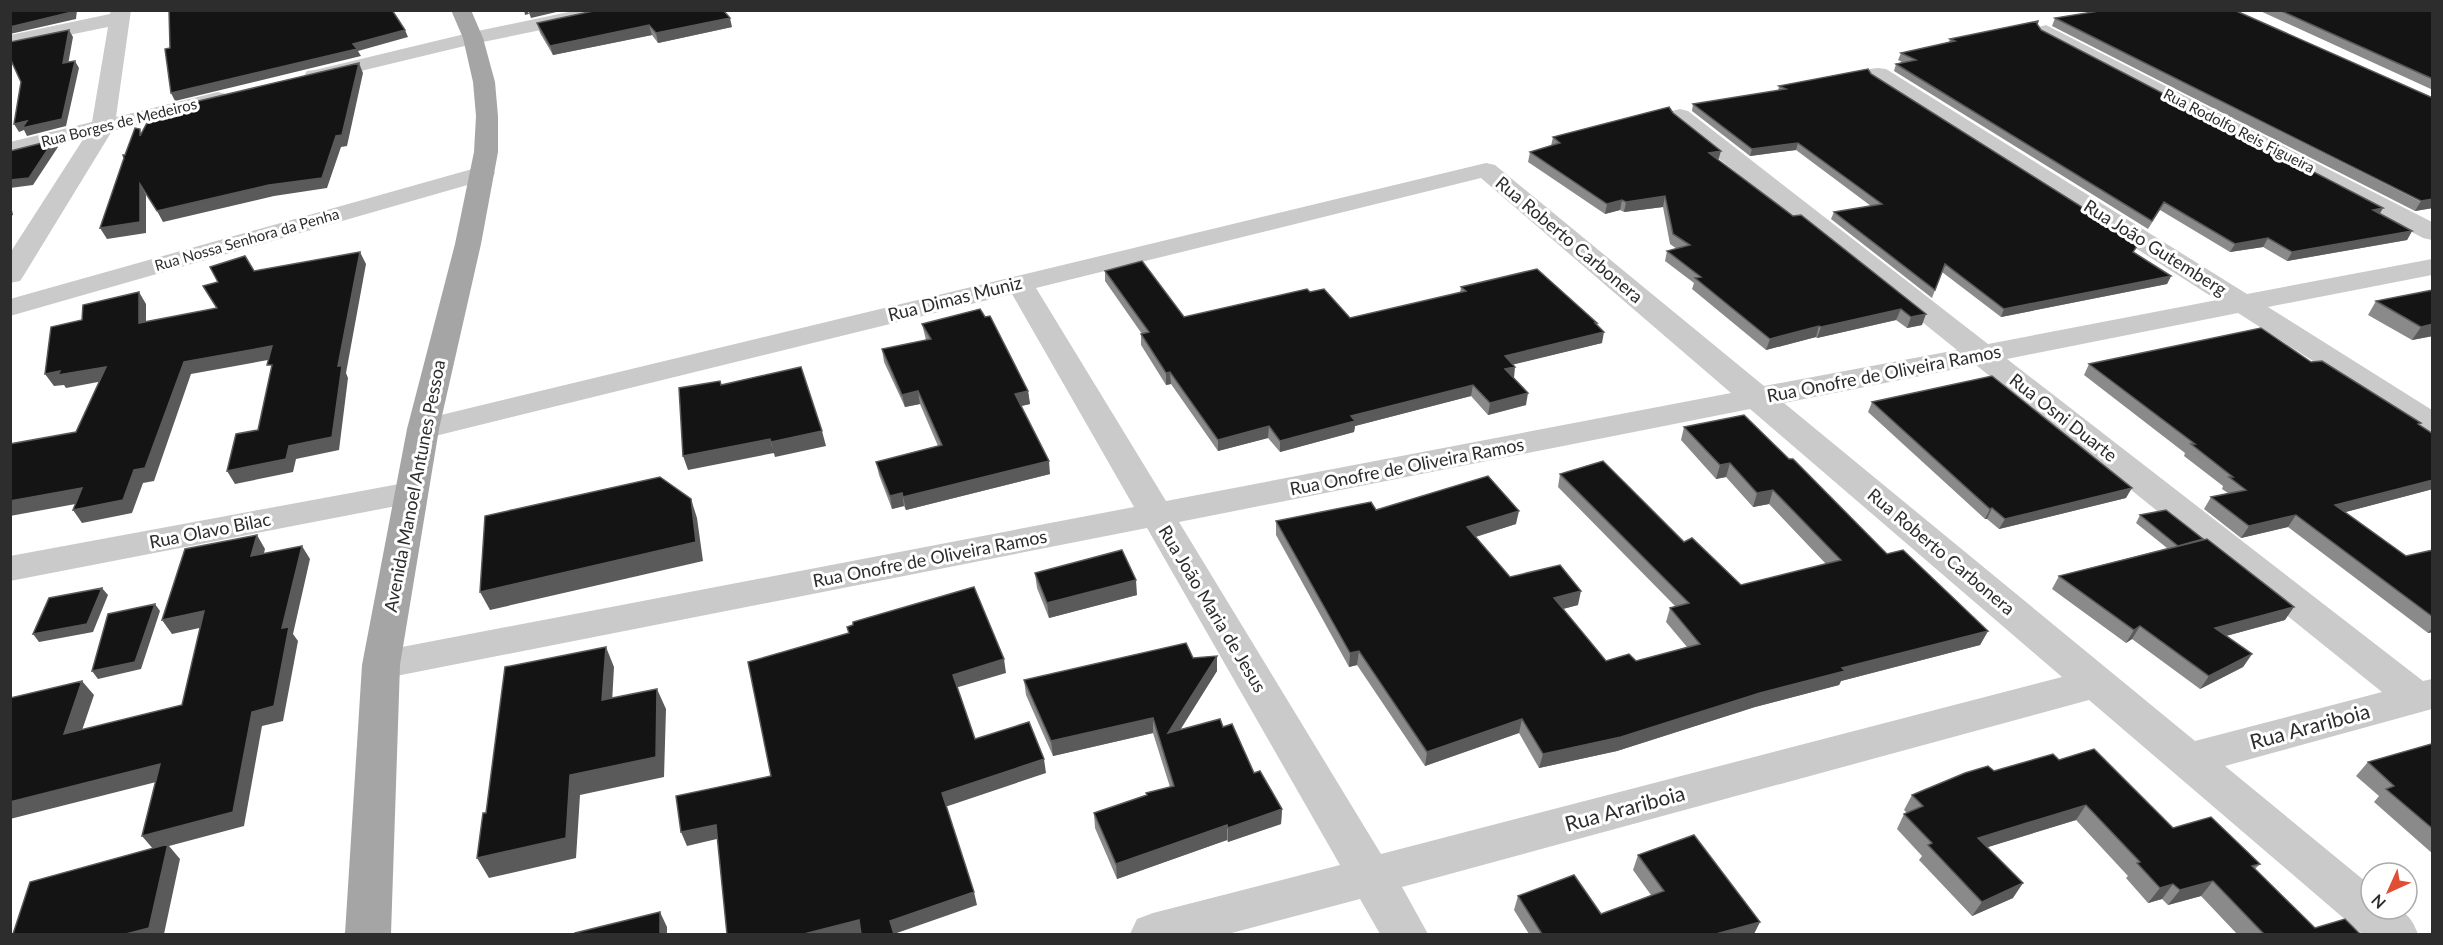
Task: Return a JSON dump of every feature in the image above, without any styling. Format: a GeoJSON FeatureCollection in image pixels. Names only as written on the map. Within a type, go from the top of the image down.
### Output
{"type":"FeatureCollection","features":[{"type":"Feature","properties":{"kind":"main road","name":"Avenida Manoel Antunes Pessoa"},"geometry":{"type":"LineString","coordinates":[[368,934],[381,665],[423,429],[483,173],[487,116],[484,82],[467,24]]}},
{"type":"Feature","properties":{"kind":"street"},"geometry":{"type":"LineString","coordinates":[[300,79],[467,24],[609,10]]}},
{"type":"Feature","properties":{"kind":"street"},"geometry":{"type":"LineString","coordinates":[[10,41],[121,14],[103,127],[10,275]]}},
{"type":"Feature","properties":{"kind":"street","name":"Rua Rodolfo Reis Figueira"},"geometry":{"type":"LineString","coordinates":[[2046,31],[2433,232]]}},
{"type":"Feature","properties":{"kind":"street","name":"Rua João Gutemberg"},"geometry":{"type":"LineString","coordinates":[[1878,74],[2433,423]]}},
{"type":"Feature","properties":{"kind":"street","name":"Rua Borges de Medeiros"},"geometry":{"type":"LineString","coordinates":[[10,149],[242,93]]}},
{"type":"Feature","properties":{"kind":"street","name":"Rua Osni Duarte"},"geometry":{"type":"LineString","coordinates":[[1680,116],[1983,355],[2425,696]]}},
{"type":"Feature","properties":{"kind":"street","name":"Rua Dimas Muniz"},"geometry":{"type":"LineString","coordinates":[[423,429],[1486,170]]}},
{"type":"Feature","properties":{"kind":"street","name":"Rua Roberto Carbonera"},"geometry":{"type":"LineString","coordinates":[[1486,170],[2395,934]]}},
{"type":"Feature","properties":{"kind":"street","name":"Rua Nossa Senhora da Penha"},"geometry":{"type":"LineString","coordinates":[[10,308],[483,173]]}},
{"type":"Feature","properties":{"kind":"street","name":"Rua Onofre de Oliveira Ramos"},"geometry":{"type":"LineString","coordinates":[[381,665],[2433,267]]}},
{"type":"Feature","properties":{"kind":"street","name":"Rua João Maria de Jesus"},"geometry":{"type":"LineString","coordinates":[[1020,284],[1405,934]]}},
{"type":"Feature","properties":{"kind":"street","name":"Rua Olavo Bilac"},"geometry":{"type":"LineString","coordinates":[[10,569],[410,493]]}},
{"type":"Feature","properties":{"kind":"street","name":"Rua Arariboia"},"geometry":{"type":"LineString","coordinates":[[1153,934],[2097,683]]}},
{"type":"Feature","properties":{"kind":"street","name":"Rua Arariboia"},"geometry":{"type":"LineString","coordinates":[[2188,760],[2425,696]]}},
{"type":"Feature","properties":{"kind":"building"},"geometry":{"type":"Polygon","coordinates":[[[10,10],[72,10],[72,12],[10,27],[10,10]]]}},
{"type":"Feature","properties":{"kind":"building"},"geometry":{"type":"Polygon","coordinates":[[[169,10],[392,10],[405,30],[353,44],[357,49],[171,93],[165,49],[170,48],[169,10]]]}},
{"type":"Feature","properties":{"kind":"building"},"geometry":{"type":"Polygon","coordinates":[[[598,10],[723,10],[730,18],[656,33],[649,25],[550,46],[537,23],[598,10]]]}},
{"type":"Feature","properties":{"kind":"building"},"geometry":{"type":"Polygon","coordinates":[[[2105,10],[2234,10],[2433,98],[2433,199],[2421,201],[2055,18],[2105,10]]]}},
{"type":"Feature","properties":{"kind":"building"},"geometry":{"type":"Polygon","coordinates":[[[2279,10],[2433,10],[2433,79],[2279,10]]]}},
{"type":"Feature","properties":{"kind":"building"},"geometry":{"type":"Polygon","coordinates":[[[2038,21],[2037,24],[2041,30],[2383,208],[2373,210],[2412,231],[2292,252],[2268,238],[2235,244],[2164,202],[2152,221],[1896,64],[1916,60],[1901,53],[1955,41],[1950,39],[2038,21]]]}},
{"type":"Feature","properties":{"kind":"building"},"geometry":{"type":"Polygon","coordinates":[[[69,30],[63,63],[75,61],[62,119],[22,128],[27,121],[14,124],[21,82],[10,58],[10,42],[69,30]]]}},
{"type":"Feature","properties":{"kind":"building"},"geometry":{"type":"Polygon","coordinates":[[[359,63],[342,135],[336,136],[322,178],[269,185],[157,211],[140,184],[140,222],[100,228],[124,158],[123,155],[125,155],[135,128],[140,129],[140,136],[148,121],[175,117],[173,107],[359,63]]]}},
{"type":"Feature","properties":{"kind":"building"},"geometry":{"type":"Polygon","coordinates":[[[1868,69],[1871,74],[2139,243],[2133,252],[2171,276],[2004,309],[1945,264],[1935,290],[1834,212],[1882,204],[1798,143],[1752,149],[1693,104],[1786,89],[1779,86],[1868,69]]]}},
{"type":"Feature","properties":{"kind":"building"},"geometry":{"type":"Polygon","coordinates":[[[1669,107],[1673,113],[1721,151],[1709,153],[1793,216],[1801,215],[1926,314],[1911,317],[1901,309],[1770,339],[1695,278],[1701,277],[1667,251],[1690,245],[1673,234],[1665,196],[1626,202],[1622,200],[1607,204],[1530,152],[1560,143],[1553,137],[1669,107]]]}},
{"type":"Feature","properties":{"kind":"building"},"geometry":{"type":"Polygon","coordinates":[[[54,140],[29,178],[10,180],[10,151],[54,140]]]}},
{"type":"Feature","properties":{"kind":"building"},"geometry":{"type":"Polygon","coordinates":[[[360,252],[338,366],[342,366],[332,437],[289,446],[286,459],[227,471],[236,434],[258,430],[272,365],[267,365],[272,346],[184,362],[145,468],[134,470],[123,500],[73,510],[82,488],[10,501],[10,444],[76,432],[106,367],[58,375],[60,371],[45,374],[51,327],[82,320],[83,305],[139,292],[139,323],[217,308],[203,286],[218,282],[210,267],[245,256],[254,271],[360,252]]]}},
{"type":"Feature","properties":{"kind":"building"},"geometry":{"type":"Polygon","coordinates":[[[1142,261],[1184,317],[1307,289],[1310,292],[1324,289],[1350,318],[1466,291],[1461,287],[1537,269],[1604,332],[1505,356],[1515,367],[1505,369],[1528,393],[1490,403],[1473,385],[1351,416],[1355,421],[1280,441],[1269,426],[1218,440],[1170,372],[1166,373],[1141,334],[1149,332],[1105,271],[1142,261]]]}},
{"type":"Feature","properties":{"kind":"building"},"geometry":{"type":"Polygon","coordinates":[[[2433,290],[2433,324],[2421,327],[2376,301],[2433,290]]]}},
{"type":"Feature","properties":{"kind":"building"},"geometry":{"type":"Polygon","coordinates":[[[980,309],[985,317],[990,316],[1028,391],[1015,394],[1049,461],[903,497],[902,493],[890,496],[876,462],[942,445],[918,391],[902,395],[882,349],[931,339],[922,324],[980,309]]]}},
{"type":"Feature","properties":{"kind":"building"},"geometry":{"type":"Polygon","coordinates":[[[2261,328],[2311,362],[2322,361],[2421,423],[2418,424],[2433,434],[2433,480],[2335,505],[2406,556],[2433,550],[2433,617],[2296,515],[2249,526],[2211,497],[2246,490],[2191,444],[2195,444],[2089,364],[2261,328]]]}},
{"type":"Feature","properties":{"kind":"building"},"geometry":{"type":"Polygon","coordinates":[[[801,367],[822,431],[683,456],[679,388],[720,381],[721,385],[801,367]]]}},
{"type":"Feature","properties":{"kind":"building"},"geometry":{"type":"Polygon","coordinates":[[[1992,376],[2132,488],[2005,519],[1992,508],[1990,509],[1872,402],[1992,376]]]}},
{"type":"Feature","properties":{"kind":"building"},"geometry":{"type":"Polygon","coordinates":[[[1744,415],[1789,459],[1793,459],[1887,554],[1903,550],[1988,631],[1842,668],[1845,671],[1760,693],[1621,737],[1543,754],[1522,719],[1427,752],[1359,651],[1350,653],[1276,521],[1371,502],[1376,510],[1488,476],[1519,511],[1467,527],[1510,577],[1560,565],[1581,591],[1554,598],[1606,661],[1629,654],[1636,661],[1700,644],[1670,608],[1689,603],[1560,474],[1603,461],[1684,542],[1692,538],[1741,585],[1841,560],[1773,490],[1757,493],[1730,463],[1720,465],[1684,427],[1744,415]]]}},
{"type":"Feature","properties":{"kind":"building"},"geometry":{"type":"Polygon","coordinates":[[[660,477],[691,499],[696,542],[480,592],[485,516],[660,477]]]}},
{"type":"Feature","properties":{"kind":"building"},"geometry":{"type":"Polygon","coordinates":[[[2166,510],[2203,539],[2178,546],[2140,515],[2166,510]]]}},
{"type":"Feature","properties":{"kind":"building"},"geometry":{"type":"Polygon","coordinates":[[[257,535],[251,556],[302,546],[282,628],[289,627],[274,706],[252,712],[233,812],[142,836],[160,764],[10,802],[10,698],[82,681],[64,734],[182,705],[204,611],[162,620],[185,549],[257,535]]]}},
{"type":"Feature","properties":{"kind":"building"},"geometry":{"type":"Polygon","coordinates":[[[2207,539],[2294,607],[2215,628],[2252,654],[2209,676],[2140,626],[2134,630],[2059,576],[2207,539]]]}},
{"type":"Feature","properties":{"kind":"building"},"geometry":{"type":"Polygon","coordinates":[[[1122,550],[1136,580],[1047,603],[1035,573],[1122,550]]]}},
{"type":"Feature","properties":{"kind":"building"},"geometry":{"type":"Polygon","coordinates":[[[974,587],[1004,659],[953,675],[975,739],[1029,722],[1044,759],[942,793],[974,892],[890,921],[894,934],[861,934],[859,920],[804,934],[727,934],[716,825],[681,832],[676,796],[771,776],[748,662],[849,633],[847,627],[853,625],[853,622],[974,587]]]}},
{"type":"Feature","properties":{"kind":"building"},"geometry":{"type":"Polygon","coordinates":[[[102,588],[87,624],[33,634],[49,598],[102,588]]]}},
{"type":"Feature","properties":{"kind":"building"},"geometry":{"type":"Polygon","coordinates":[[[155,604],[135,662],[92,671],[108,614],[155,604]]]}},
{"type":"Feature","properties":{"kind":"building"},"geometry":{"type":"Polygon","coordinates":[[[1186,643],[1193,658],[1217,656],[1168,733],[1220,719],[1223,727],[1232,724],[1254,773],[1260,771],[1282,809],[1228,828],[1227,825],[1116,864],[1094,813],[1147,795],[1146,793],[1174,786],[1153,718],[1051,741],[1024,680],[1186,643]]]}},
{"type":"Feature","properties":{"kind":"building"},"geometry":{"type":"Polygon","coordinates":[[[606,647],[602,700],[657,689],[656,757],[570,775],[566,838],[477,858],[483,813],[486,813],[505,667],[606,647]]]}},
{"type":"Feature","properties":{"kind":"building"},"geometry":{"type":"Polygon","coordinates":[[[2431,744],[2433,746],[2433,829],[2386,789],[2394,786],[2368,762],[2431,744]]]}},
{"type":"Feature","properties":{"kind":"building"},"geometry":{"type":"Polygon","coordinates":[[[2094,749],[2173,828],[2211,817],[2260,864],[2252,866],[2315,928],[2345,919],[2360,934],[2264,934],[2213,881],[2180,890],[2173,884],[2160,888],[2137,863],[2140,862],[2086,805],[1978,838],[2023,883],[1982,902],[1928,845],[1932,843],[1904,814],[1923,806],[1912,795],[1965,773],[1988,766],[1994,771],[2053,754],[2059,760],[2094,749]]]}},
{"type":"Feature","properties":{"kind":"building"},"geometry":{"type":"Polygon","coordinates":[[[1694,835],[1760,922],[1716,934],[1542,934],[1518,896],[1574,875],[1601,914],[1664,891],[1638,855],[1694,835]]]}},
{"type":"Feature","properties":{"kind":"building"},"geometry":{"type":"Polygon","coordinates":[[[168,844],[149,928],[126,934],[13,934],[30,882],[168,844]]]}},
{"type":"Feature","properties":{"kind":"building"},"geometry":{"type":"Polygon","coordinates":[[[660,912],[660,934],[574,934],[575,933],[660,912]]]}}]}
